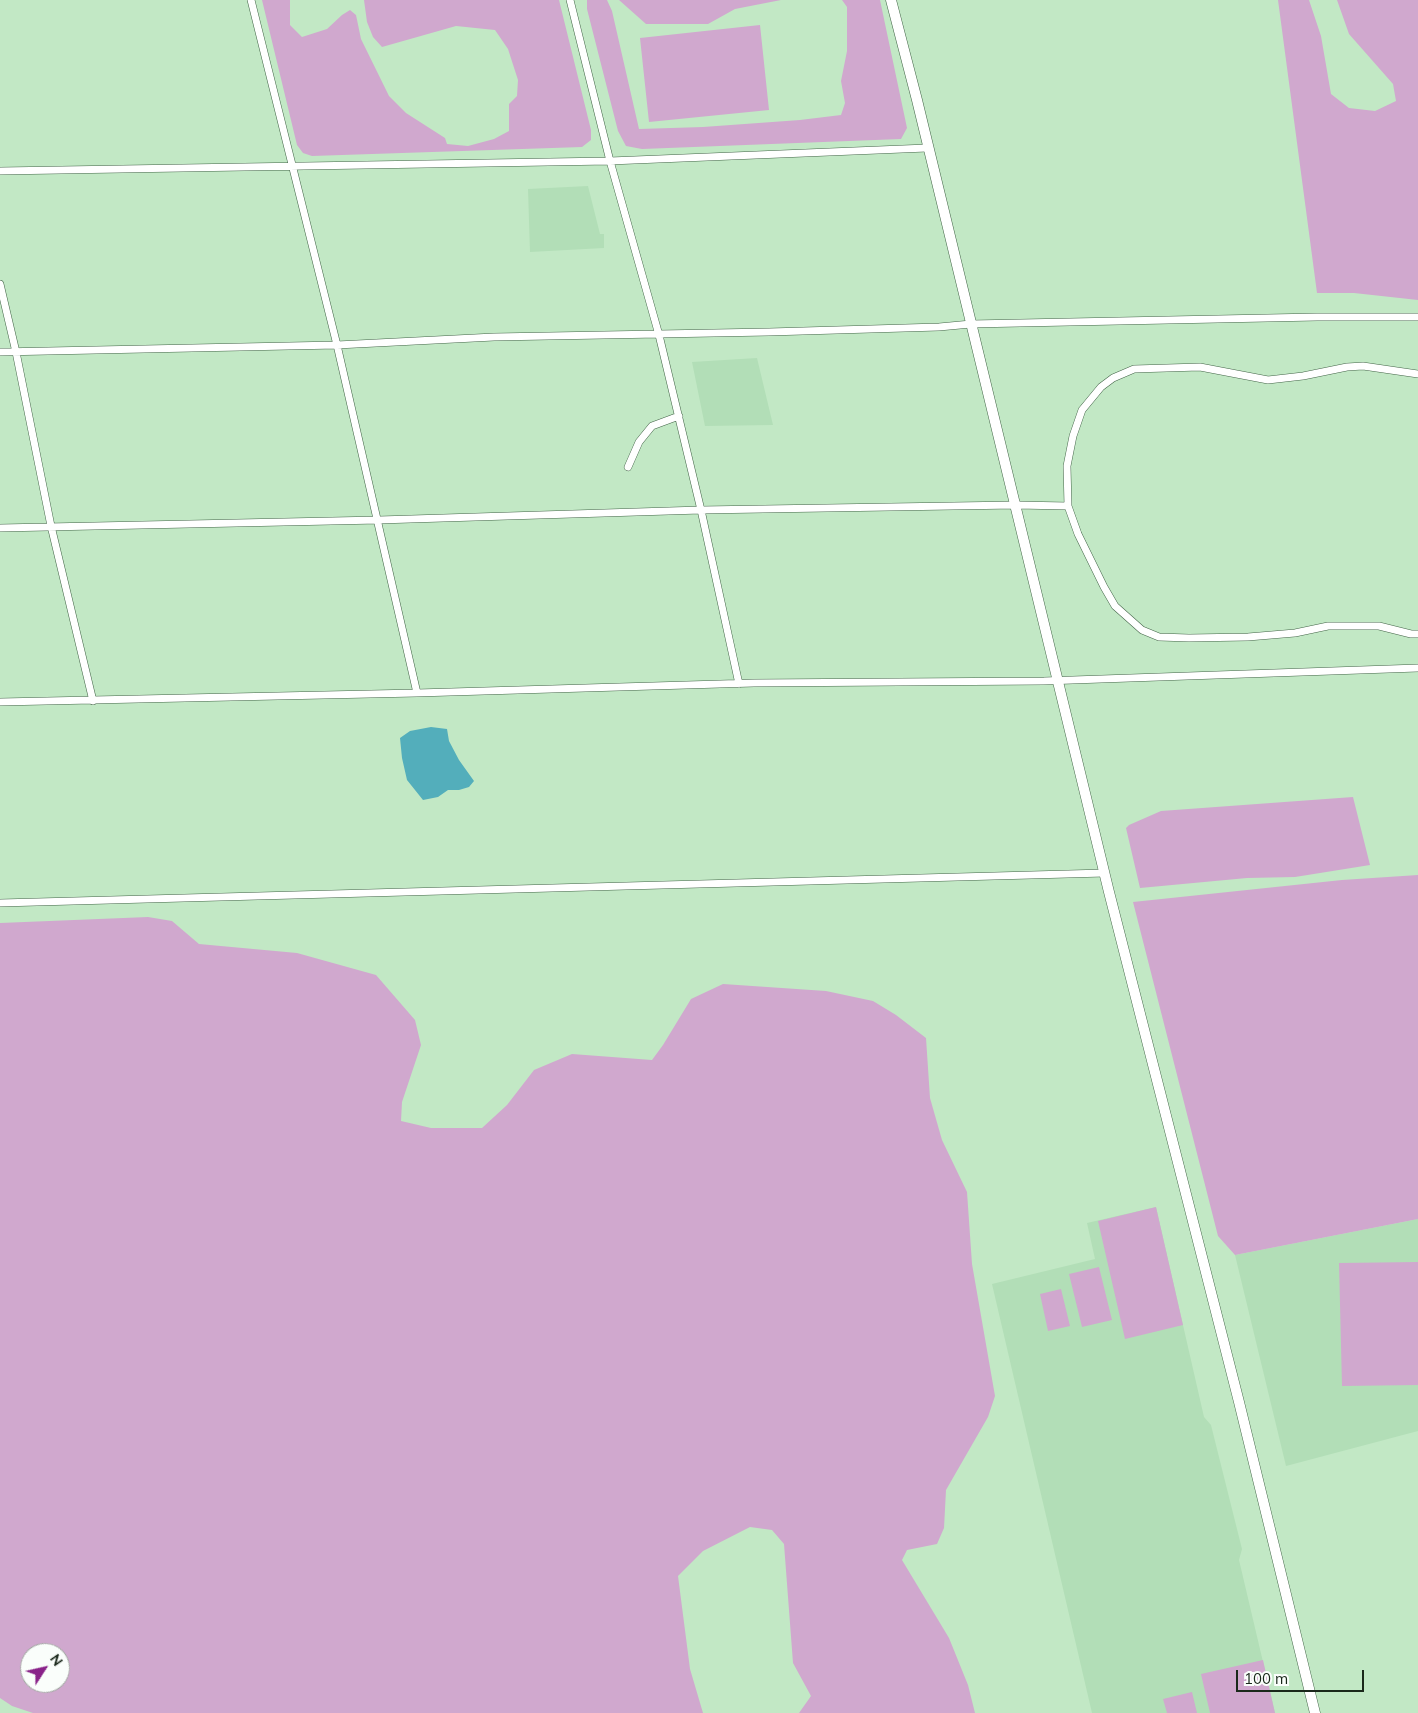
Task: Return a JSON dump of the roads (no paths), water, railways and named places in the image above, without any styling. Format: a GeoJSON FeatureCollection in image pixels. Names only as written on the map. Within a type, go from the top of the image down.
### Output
{"type":"FeatureCollection","features":[{"type":"Feature","properties":{"kind":"street"},"geometry":{"type":"LineString","coordinates":[[251,0],[337,345],[417,693]]}},
{"type":"Feature","properties":{"kind":"street"},"geometry":{"type":"LineString","coordinates":[[570,0],[610,161],[659,335],[702,510],[739,684]]}},
{"type":"Feature","properties":{"kind":"street"},"geometry":{"type":"LineString","coordinates":[[891,0],[1016,505],[1057,680],[1315,1713]]}},
{"type":"Feature","properties":{"kind":"street"},"geometry":{"type":"LineString","coordinates":[[0,171],[610,161],[928,148]]}},
{"type":"Feature","properties":{"kind":"street"},"geometry":{"type":"LineString","coordinates":[[0,284],[52,526],[93,701]]}},
{"type":"Feature","properties":{"kind":"street"},"geometry":{"type":"LineString","coordinates":[[0,352],[337,345],[494,337],[659,335],[939,327],[971,324],[1317,317],[1418,317]]}},
{"type":"Feature","properties":{"kind":"street"},"geometry":{"type":"LineString","coordinates":[[1418,374],[1355,367],[1268,380],[1200,366],[1134,370],[1114,378],[1101,387],[1082,410],[1073,436],[1067,466],[1068,506],[1090,560],[1115,606],[1142,630],[1159,637],[1189,638],[1248,637],[1328,626],[1379,626],[1418,634]]}},
{"type":"Feature","properties":{"kind":"street"},"geometry":{"type":"LineString","coordinates":[[628,467],[639,442],[652,426],[679,416]]}},
{"type":"Feature","properties":{"kind":"street"},"geometry":{"type":"LineString","coordinates":[[0,528],[378,520],[702,510],[1016,505],[1068,506]]}},
{"type":"Feature","properties":{"kind":"street"},"geometry":{"type":"LineString","coordinates":[[0,702],[739,684],[1057,680],[1418,668]]}},
{"type":"Feature","properties":{"kind":"street"},"geometry":{"type":"LineString","coordinates":[[0,903],[1105,873]]}},
{"type":"Feature","properties":{"kind":"water"},"geometry":{"type":"Polygon","coordinates":[[[431,727],[447,729],[449,741],[459,760],[474,781],[469,787],[459,790],[448,790],[438,797],[423,800],[407,780],[400,738],[410,731],[431,727]]]}}]}
